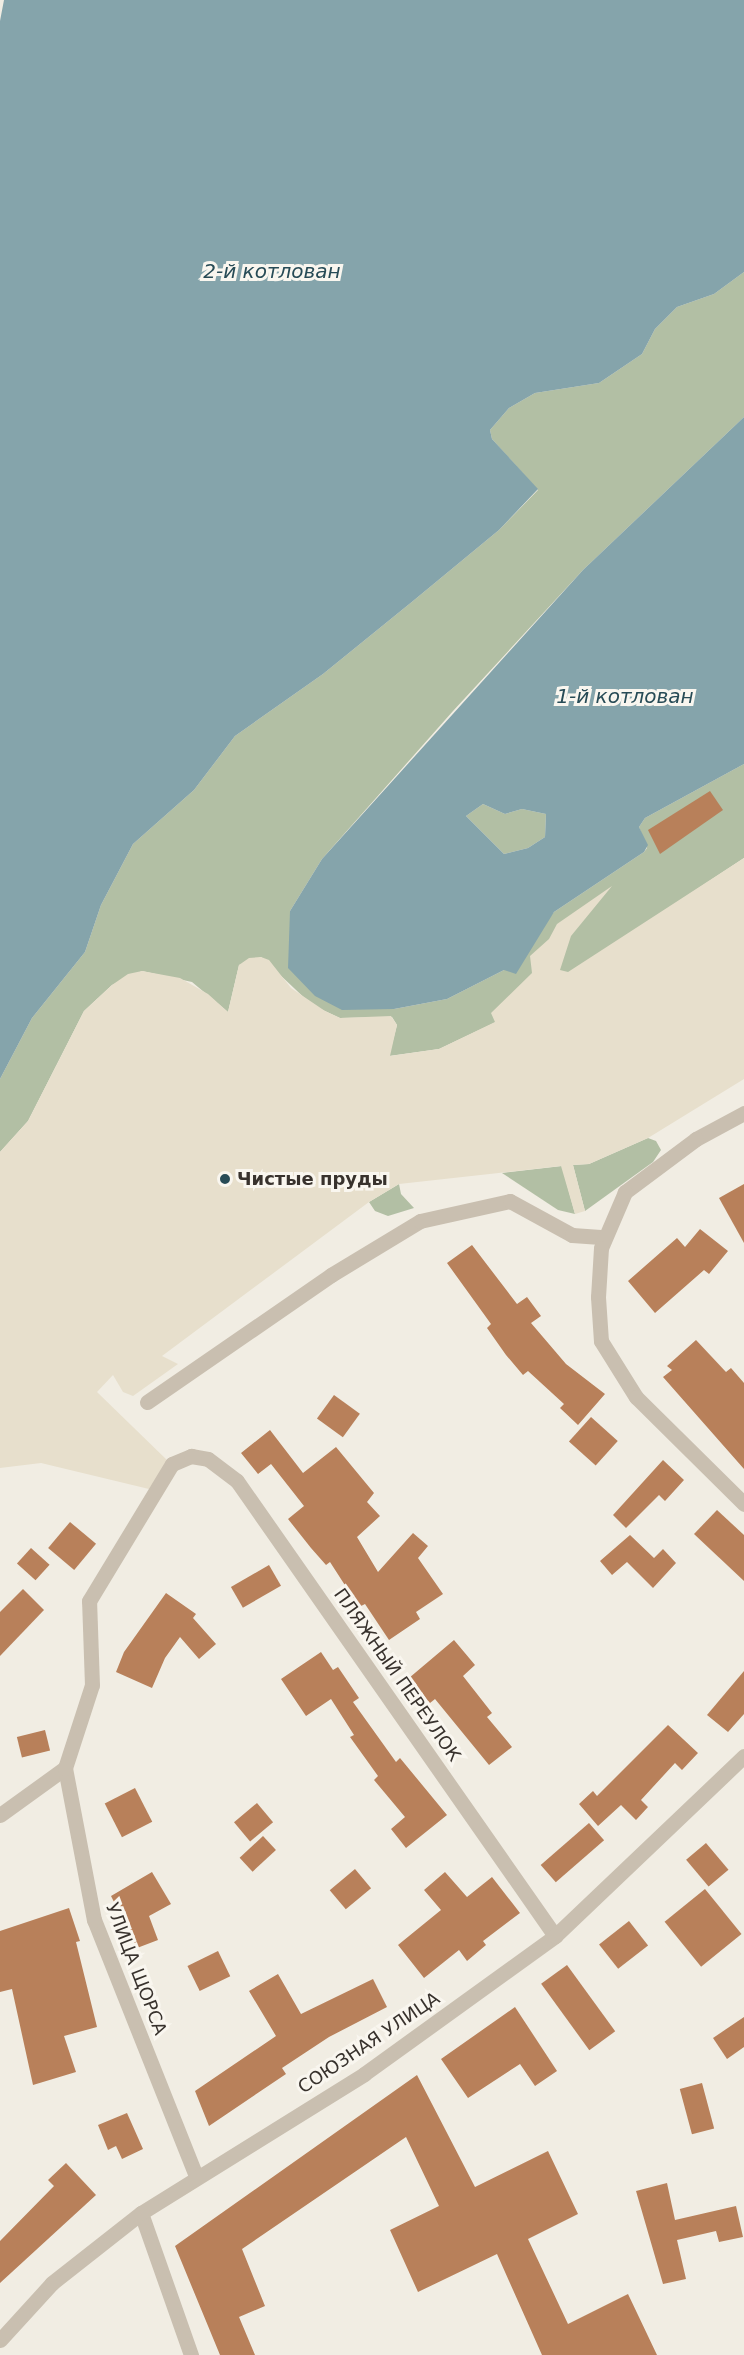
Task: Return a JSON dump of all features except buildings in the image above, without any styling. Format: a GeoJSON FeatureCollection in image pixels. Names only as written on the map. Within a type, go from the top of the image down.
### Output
{"type":"FeatureCollection","features":[{"type":"Feature","properties":{"kind":"street"},"geometry":{"type":"LineString","coordinates":[[744,1113],[704,1134],[633,1183],[619,1202],[604,1238],[600,1257],[601,1341],[636,1397],[744,1504]]}},
{"type":"Feature","properties":{"kind":"street"},"geometry":{"type":"LineString","coordinates":[[147,1402],[331,1275],[420,1221],[510,1201],[572,1235],[604,1238]]}},
{"type":"Feature","properties":{"kind":"street","name":"УЛИЦА ЩОРСА"},"geometry":{"type":"LineString","coordinates":[[191,1456],[171,1464],[89,1601],[92,1685],[65,1768],[94,1920],[196,2176]]}},
{"type":"Feature","properties":{"kind":"street","name":"ПЛЯЖНЫЙ ПЕРЕУЛОК"},"geometry":{"type":"LineString","coordinates":[[191,1456],[208,1459],[237,1481],[555,1936]]}},
{"type":"Feature","properties":{"kind":"street","name":"СОЮЗНАЯ УЛИЦА"},"geometry":{"type":"LineString","coordinates":[[0,2340],[52,2283],[141,2213],[196,2176],[364,2074],[555,1936],[744,1756]]}},
{"type":"Feature","properties":{"kind":"street"},"geometry":{"type":"LineString","coordinates":[[0,1815],[65,1768]]}},
{"type":"Feature","properties":{"kind":"street"},"geometry":{"type":"LineString","coordinates":[[141,2213],[191,2355]]}},
{"type":"Feature","properties":{"kind":"green space"},"geometry":{"type":"Polygon","coordinates":[[[744,272],[744,417],[583,570],[453,711],[322,859],[290,911],[394,1009],[447,999],[504,970],[554,912],[644,852],[647,848],[639,827],[645,818],[744,764],[744,858],[496,1022],[439,1049],[389,1056],[397,1025],[392,1017],[340,1018],[312,1005],[261,957],[239,965],[228,1012],[192,982],[142,971],[112,985],[84,1011],[28,1121],[0,1152],[0,1079],[32,1018],[85,952],[101,905],[133,844],[194,790],[235,736],[323,674],[413,601],[499,530],[538,490],[492,439],[490,430],[509,408],[535,393],[599,383],[642,354],[655,329],[677,307],[714,294],[744,272]]]}},
{"type":"Feature","properties":{"kind":"green space"},"geometry":{"type":"Polygon","coordinates":[[[483,804],[505,814],[522,809],[546,814],[545,837],[528,848],[504,854],[466,816],[483,804]]]}},
{"type":"Feature","properties":{"kind":"green space"},"geometry":{"type":"Polygon","coordinates":[[[648,1138],[656,1141],[661,1150],[653,1162],[585,1211],[573,1165],[589,1164],[648,1138]]]}},
{"type":"Feature","properties":{"kind":"green space"},"geometry":{"type":"Polygon","coordinates":[[[562,1166],[575,1214],[558,1210],[502,1173],[562,1166]]]}},
{"type":"Feature","properties":{"kind":"green space"},"geometry":{"type":"Polygon","coordinates":[[[399,1184],[401,1194],[414,1208],[388,1216],[375,1211],[369,1202],[399,1184]]]}},
{"type":"Feature","properties":{"kind":"shaded area","name":"Чистые пруды"},"geometry":{"type":"Polygon","coordinates":[[[744,858],[744,1079],[648,1138],[589,1164],[573,1165],[585,1211],[575,1214],[561,1166],[399,1184],[369,1202],[162,1356],[178,1364],[133,1396],[123,1392],[113,1375],[97,1392],[168,1461],[149,1489],[41,1463],[0,1468],[0,1152],[28,1121],[84,1011],[112,985],[128,974],[142,971],[180,978],[208,994],[228,1012],[239,965],[249,958],[261,957],[269,960],[291,988],[325,1011],[340,1018],[391,1016],[397,1025],[390,1056],[439,1049],[495,1022],[491,1013],[532,973],[530,956],[549,939],[557,924],[612,886],[571,936],[560,970],[568,972],[744,858]]]}},
{"type":"Feature","properties":{"kind":"water","name":"2-й котлован"},"geometry":{"type":"Polygon","coordinates":[[[4,0],[744,0],[744,272],[714,294],[677,307],[655,329],[642,354],[599,383],[535,393],[509,408],[490,430],[492,439],[538,489],[499,530],[413,601],[323,674],[235,736],[194,790],[133,844],[101,905],[85,952],[32,1018],[0,1079],[0,21],[4,0]]]}},
{"type":"Feature","properties":{"kind":"water","name":"1-й котлован"},"geometry":{"type":"Polygon","coordinates":[[[744,417],[744,764],[645,818],[639,827],[648,845],[644,852],[554,912],[516,974],[504,970],[447,999],[394,1009],[342,1010],[315,996],[288,968],[290,911],[322,859],[583,570],[744,417]],[[483,804],[466,816],[504,854],[528,848],[545,837],[546,814],[522,809],[505,814],[483,804]]]}},
{"type":"Feature","properties":{"kind":"place","name":"Чистые пруды"},"geometry":{"type":"Point","coordinates":[225,1179]}}]}
